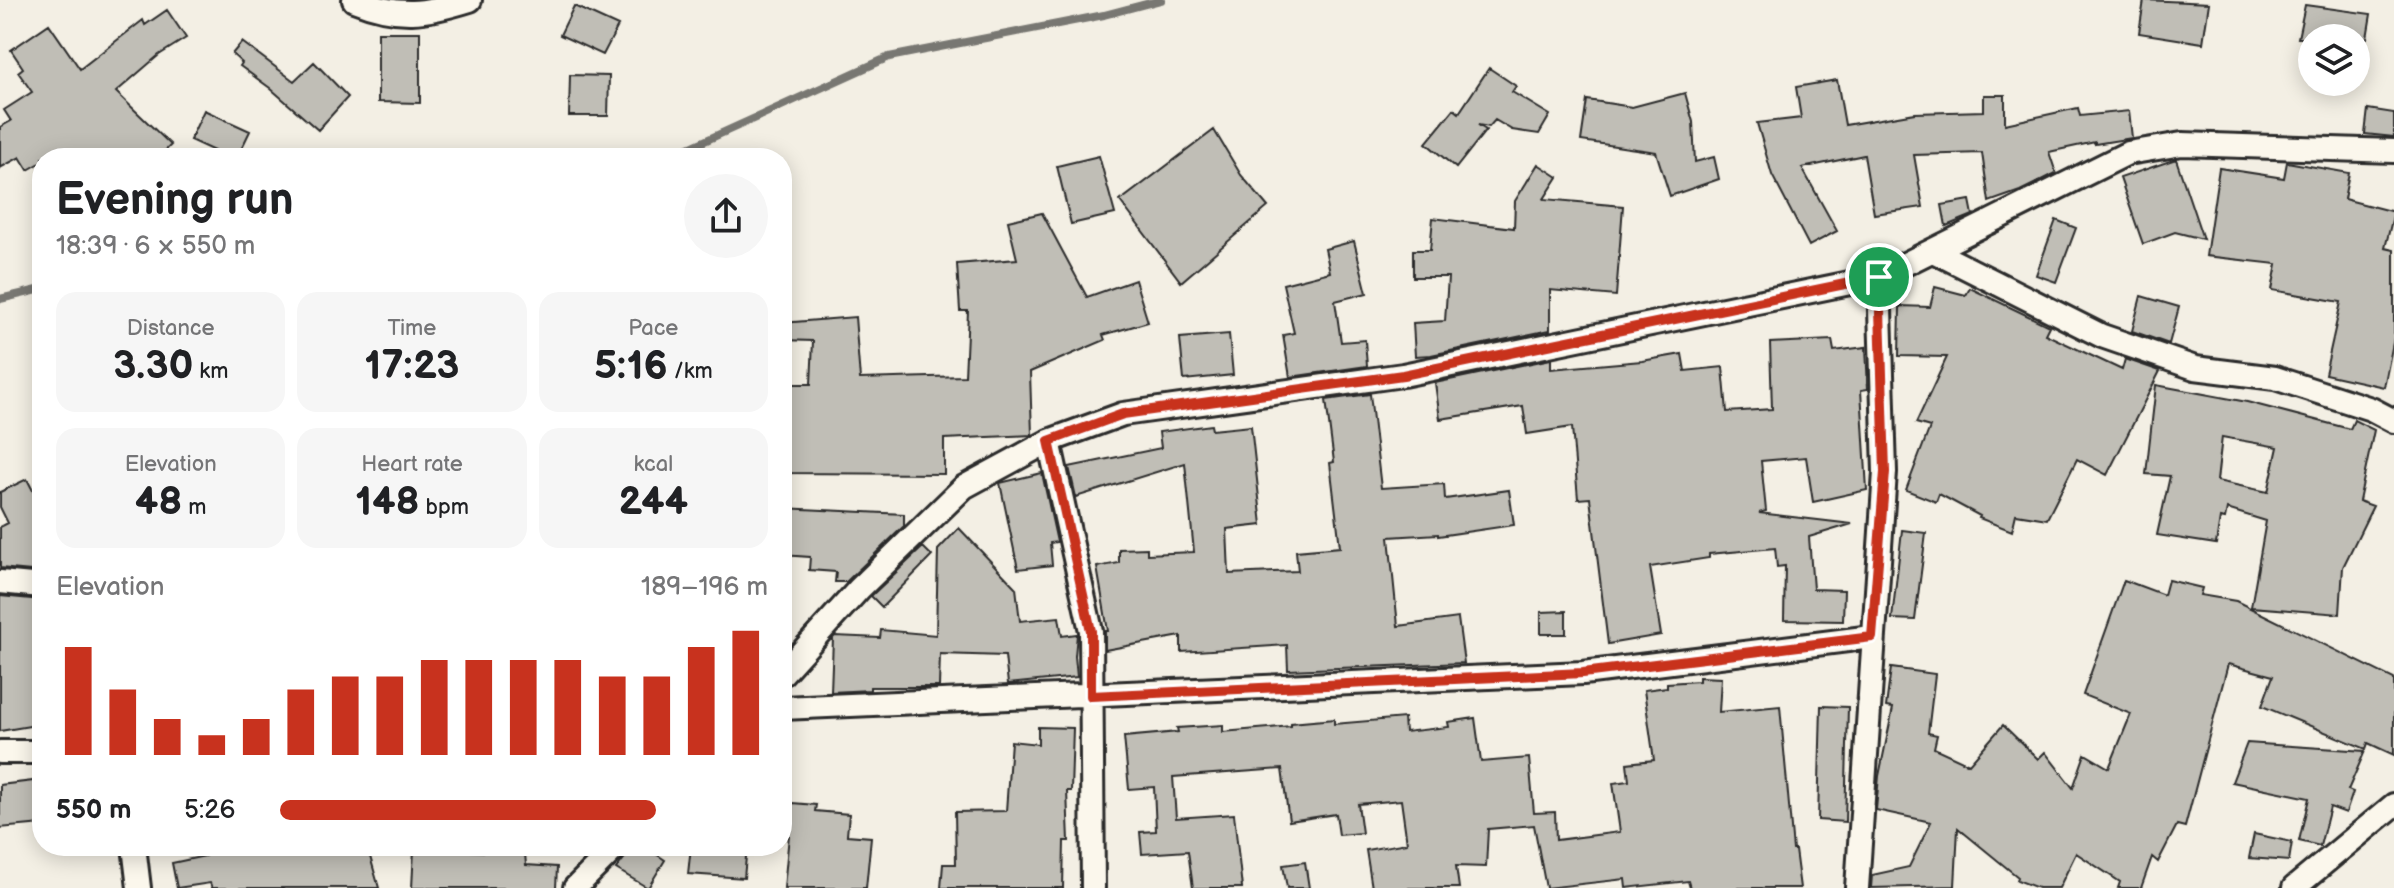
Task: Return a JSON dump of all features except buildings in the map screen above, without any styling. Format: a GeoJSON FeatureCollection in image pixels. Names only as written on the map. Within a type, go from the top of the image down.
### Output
{"type":"FeatureCollection","features":[{"type":"Feature","properties":{"kind":"street"},"geometry":{"type":"LineString","coordinates":[[354,0],[381,11],[430,12],[470,0]]}},
{"type":"Feature","properties":{"kind":"street"},"geometry":{"type":"LineString","coordinates":[[792,663],[859,589],[964,487],[1049,441],[1123,414],[1403,375],[1879,277],[2128,153],[2182,144],[2394,151]]}},
{"type":"Feature","properties":{"kind":"street"},"geometry":{"type":"LineString","coordinates":[[1933,251],[2102,336],[2195,368],[2275,378],[2371,409],[2394,421]]}},
{"type":"Feature","properties":{"kind":"street"},"geometry":{"type":"LineString","coordinates":[[1857,888],[1885,472],[1879,277]]}},
{"type":"Feature","properties":{"kind":"street"},"geometry":{"type":"LineString","coordinates":[[1049,441],[1091,631],[1093,888]]}},
{"type":"Feature","properties":{"kind":"street"},"geometry":{"type":"LineString","coordinates":[[0,582],[32,585]]}},
{"type":"Feature","properties":{"kind":"street"},"geometry":{"type":"LineString","coordinates":[[792,708],[1583,673],[1872,637]]}},
{"type":"Feature","properties":{"kind":"street"},"geometry":{"type":"LineString","coordinates":[[0,752],[32,752]]}},
{"type":"Feature","properties":{"kind":"street"},"geometry":{"type":"LineString","coordinates":[[2294,888],[2394,805]]}},
{"type":"Feature","properties":{"kind":"street"},"geometry":{"type":"LineString","coordinates":[[135,856],[139,888]]}},
{"type":"Feature","properties":{"kind":"street"},"geometry":{"type":"LineString","coordinates":[[575,888],[607,856]]}},
{"type":"Feature","properties":{"kind":"waterway"},"geometry":{"type":"LineString","coordinates":[[689,148],[889,57],[1104,15],[1161,0]]}},
{"type":"Feature","properties":{"kind":"waterway"},"geometry":{"type":"LineString","coordinates":[[0,299],[32,291]]}},
{"type":"Feature","properties":{"kind":"route"},"geometry":{"type":"LineString","coordinates":[[1879,277],[1885,472],[1872,637],[1583,673],[1091,696],[1091,631],[1049,441],[1123,414],[1403,375],[1879,277]]}}]}
